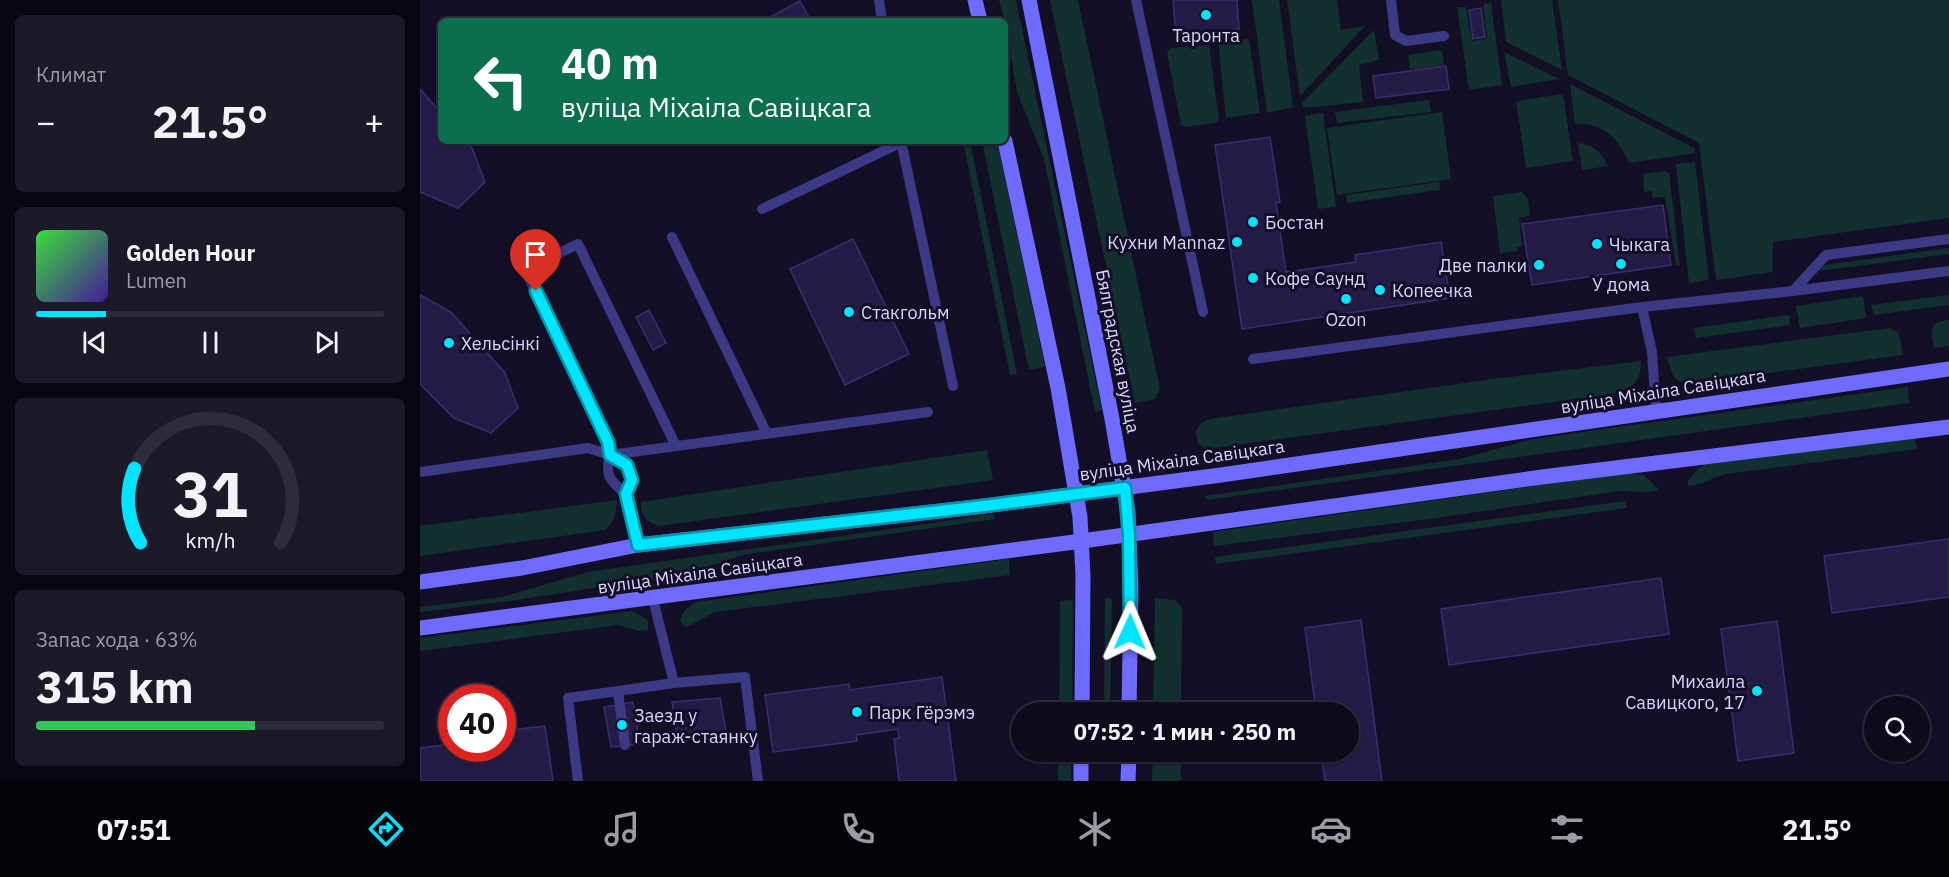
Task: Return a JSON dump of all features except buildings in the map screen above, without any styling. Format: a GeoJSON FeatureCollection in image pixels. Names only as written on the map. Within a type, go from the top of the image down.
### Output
{"type":"FeatureCollection","features":[{"type":"Feature","properties":{"kind":"street"},"geometry":{"type":"LineString","coordinates":[[975,0],[979,18]]}},
{"type":"Feature","properties":{"kind":"street","name":"Бялградская вуліца"},"geometry":{"type":"LineString","coordinates":[[1029,0],[1125,488],[1131,588],[1129,702]]}},
{"type":"Feature","properties":{"kind":"street"},"geometry":{"type":"LineString","coordinates":[[1006,144],[1058,388],[1077,494],[1082,542],[1082,702]]}},
{"type":"Feature","properties":{"kind":"street","name":"вуліца Міхаіла Савіцкага"},"geometry":{"type":"LineString","coordinates":[[420,582],[522,568],[638,545],[1125,488],[1949,369]]}},
{"type":"Feature","properties":{"kind":"street","name":"вуліца Міхаіла Савіцкага"},"geometry":{"type":"LineString","coordinates":[[420,628],[1082,542],[1542,477],[1949,427]]}},
{"type":"Feature","properties":{"kind":"street"},"geometry":{"type":"LineString","coordinates":[[1081,762],[1081,781]]}},
{"type":"Feature","properties":{"kind":"street"},"geometry":{"type":"LineString","coordinates":[[1128,781],[1129,762]]}},
{"type":"Feature","properties":{"kind":"lane"},"geometry":{"type":"LineString","coordinates":[[879,0],[882,18]]}},
{"type":"Feature","properties":{"kind":"lane"},"geometry":{"type":"LineString","coordinates":[[1136,0],[1203,312]]}},
{"type":"Feature","properties":{"kind":"lane"},"geometry":{"type":"LineString","coordinates":[[1391,0],[1395,35],[1406,41],[1444,36]]}},
{"type":"Feature","properties":{"kind":"lane"},"geometry":{"type":"LineString","coordinates":[[762,209],[895,144]]}},
{"type":"Feature","properties":{"kind":"lane"},"geometry":{"type":"LineString","coordinates":[[902,144],[953,386]]}},
{"type":"Feature","properties":{"kind":"lane"},"geometry":{"type":"LineString","coordinates":[[672,237],[767,434]]}},
{"type":"Feature","properties":{"kind":"lane"},"geometry":{"type":"LineString","coordinates":[[1793,291],[1826,255],[1949,239]]}},
{"type":"Feature","properties":{"kind":"lane"},"geometry":{"type":"LineString","coordinates":[[626,494],[612,483],[607,471],[610,455],[608,442],[525,270],[578,244],[676,446]]}},
{"type":"Feature","properties":{"kind":"lane"},"geometry":{"type":"LineString","coordinates":[[1253,359],[1642,307],[1949,271]]}},
{"type":"Feature","properties":{"kind":"lane"},"geometry":{"type":"LineString","coordinates":[[1642,307],[1652,352],[1656,412]]}},
{"type":"Feature","properties":{"kind":"lane"},"geometry":{"type":"LineString","coordinates":[[610,455],[928,412]]}},
{"type":"Feature","properties":{"kind":"lane"},"geometry":{"type":"LineString","coordinates":[[420,472],[588,448],[610,455],[627,465],[632,480],[626,494],[638,545]]}},
{"type":"Feature","properties":{"kind":"lane"},"geometry":{"type":"LineString","coordinates":[[653,599],[674,683]]}},
{"type":"Feature","properties":{"kind":"lane"},"geometry":{"type":"LineString","coordinates":[[578,781],[568,698],[674,683],[745,677],[758,781]]}},
{"type":"Feature","properties":{"kind":"lane"},"geometry":{"type":"LineString","coordinates":[[618,691],[625,745]]}},
{"type":"Feature","properties":{"kind":"green space"},"geometry":{"type":"Polygon","coordinates":[[[999,0],[1016,0],[1102,411],[1095,412],[1044,159],[1017,92],[1008,39],[1008,18],[1004,18],[999,0]]]}},
{"type":"Feature","properties":{"kind":"green space"},"geometry":{"type":"Polygon","coordinates":[[[1050,0],[1078,0],[1160,389],[1155,399],[1135,403],[1050,0]]]}},
{"type":"Feature","properties":{"kind":"green space"},"geometry":{"type":"Polygon","coordinates":[[[1252,0],[1279,0],[1293,107],[1267,113],[1252,0]]]}},
{"type":"Feature","properties":{"kind":"green space"},"geometry":{"type":"Polygon","coordinates":[[[1287,0],[1337,0],[1341,30],[1365,26],[1300,96],[1287,0]]]}},
{"type":"Feature","properties":{"kind":"green space"},"geometry":{"type":"Polygon","coordinates":[[[1501,0],[1552,0],[1562,70],[1506,42],[1501,0]]]}},
{"type":"Feature","properties":{"kind":"green space"},"geometry":{"type":"Polygon","coordinates":[[[1558,0],[1949,0],[1949,218],[1773,242],[1773,272],[1716,280],[1699,143],[1568,75],[1558,0]]]}},
{"type":"Feature","properties":{"kind":"green space"},"geometry":{"type":"Polygon","coordinates":[[[1491,3],[1502,85],[1469,90],[1457,7],[1466,7],[1472,41],[1487,38],[1483,4],[1491,3]]]}},
{"type":"Feature","properties":{"kind":"green space"},"geometry":{"type":"Polygon","coordinates":[[[1374,30],[1379,60],[1359,65],[1363,102],[1303,108],[1302,103],[1374,30]]]}},
{"type":"Feature","properties":{"kind":"green space"},"geometry":{"type":"Polygon","coordinates":[[[1249,39],[1260,113],[1226,118],[1218,41],[1249,39]]]}},
{"type":"Feature","properties":{"kind":"green space"},"geometry":{"type":"Polygon","coordinates":[[[1209,45],[1219,120],[1215,123],[1185,127],[1181,125],[1167,52],[1171,48],[1209,45]]]}},
{"type":"Feature","properties":{"kind":"green space"},"geometry":{"type":"Polygon","coordinates":[[[1442,50],[1444,65],[1410,70],[1408,55],[1442,50]]]}},
{"type":"Feature","properties":{"kind":"green space"},"geometry":{"type":"Polygon","coordinates":[[[1504,52],[1559,79],[1511,87],[1504,52]]]}},
{"type":"Feature","properties":{"kind":"green space"},"geometry":{"type":"Polygon","coordinates":[[[1570,84],[1694,148],[1695,153],[1629,163],[1620,146],[1609,134],[1594,126],[1575,124],[1570,84]]]}},
{"type":"Feature","properties":{"kind":"green space"},"geometry":{"type":"Polygon","coordinates":[[[1563,94],[1573,161],[1526,168],[1516,101],[1563,94]]]}},
{"type":"Feature","properties":{"kind":"green space"},"geometry":{"type":"Polygon","coordinates":[[[1429,100],[1431,112],[1337,123],[1335,112],[1429,100]]]}},
{"type":"Feature","properties":{"kind":"green space"},"geometry":{"type":"Polygon","coordinates":[[[1442,112],[1451,179],[1337,195],[1327,128],[1442,112]]]}},
{"type":"Feature","properties":{"kind":"green space"},"geometry":{"type":"Polygon","coordinates":[[[1323,113],[1336,207],[1318,209],[1305,116],[1323,113]]]}},
{"type":"Feature","properties":{"kind":"green space"},"geometry":{"type":"Polygon","coordinates":[[[1578,143],[1596,150],[1608,166],[1582,170],[1578,143]]]}},
{"type":"Feature","properties":{"kind":"green space"},"geometry":{"type":"Polygon","coordinates":[[[964,144],[971,144],[1017,374],[1010,375],[964,144]]]}},
{"type":"Feature","properties":{"kind":"green space"},"geometry":{"type":"Polygon","coordinates":[[[983,144],[998,144],[1045,367],[1029,370],[983,144]]]}},
{"type":"Feature","properties":{"kind":"green space"},"geometry":{"type":"Polygon","coordinates":[[[1695,162],[1709,280],[1689,283],[1676,164],[1695,162]]]}},
{"type":"Feature","properties":{"kind":"green space"},"geometry":{"type":"Polygon","coordinates":[[[1665,171],[1669,173],[1680,265],[1676,266],[1665,197],[1653,198],[1652,191],[1644,192],[1643,174],[1665,171]]]}},
{"type":"Feature","properties":{"kind":"green space"},"geometry":{"type":"Polygon","coordinates":[[[1439,182],[1440,190],[1347,203],[1346,195],[1439,182]]]}},
{"type":"Feature","properties":{"kind":"green space"},"geometry":{"type":"Polygon","coordinates":[[[1522,192],[1528,199],[1530,216],[1519,218],[1522,246],[1517,247],[1517,251],[1500,253],[1493,196],[1522,192]]]}},
{"type":"Feature","properties":{"kind":"green space"},"geometry":{"type":"Polygon","coordinates":[[[1949,248],[1949,254],[1819,271],[1824,265],[1949,248]]]}},
{"type":"Feature","properties":{"kind":"green space"},"geometry":{"type":"Polygon","coordinates":[[[1949,295],[1949,305],[1874,315],[1871,305],[1949,295]]]}},
{"type":"Feature","properties":{"kind":"green space"},"geometry":{"type":"Polygon","coordinates":[[[1863,296],[1866,318],[1800,328],[1796,306],[1863,296]]]}},
{"type":"Feature","properties":{"kind":"green space"},"geometry":{"type":"Polygon","coordinates":[[[1789,315],[1790,325],[1696,338],[1694,328],[1789,315]]]}},
{"type":"Feature","properties":{"kind":"green space"},"geometry":{"type":"Polygon","coordinates":[[[1949,320],[1949,346],[1934,348],[1932,328],[1937,323],[1949,320]]]}},
{"type":"Feature","properties":{"kind":"green space"},"geometry":{"type":"Polygon","coordinates":[[[1890,328],[1899,333],[1903,355],[1694,383],[1677,380],[1667,357],[1890,328]]]}},
{"type":"Feature","properties":{"kind":"green space"},"geometry":{"type":"Polygon","coordinates":[[[1641,361],[1638,378],[1634,384],[1623,391],[1599,396],[1206,449],[1198,443],[1196,432],[1200,424],[1210,419],[1486,380],[1641,361]]]}},
{"type":"Feature","properties":{"kind":"green space"},"geometry":{"type":"Polygon","coordinates":[[[1908,387],[1909,403],[1207,500],[1204,496],[1460,459],[1529,440],[1908,387]]]}},
{"type":"Feature","properties":{"kind":"green space"},"geometry":{"type":"Polygon","coordinates":[[[1915,436],[1917,449],[1726,474],[1698,485],[1688,486],[1688,480],[1704,465],[1915,436]]]}},
{"type":"Feature","properties":{"kind":"green space"},"geometry":{"type":"Polygon","coordinates":[[[987,450],[993,480],[659,526],[647,520],[642,510],[641,502],[987,450]]]}},
{"type":"Feature","properties":{"kind":"green space"},"geometry":{"type":"Polygon","coordinates":[[[1626,473],[1644,475],[1659,490],[1619,491],[1436,518],[1214,546],[1213,532],[1626,473]]]}},
{"type":"Feature","properties":{"kind":"green space"},"geometry":{"type":"Polygon","coordinates":[[[617,500],[614,516],[605,530],[420,556],[420,526],[617,500]]]}},
{"type":"Feature","properties":{"kind":"green space"},"geometry":{"type":"Polygon","coordinates":[[[1625,501],[1627,508],[1216,564],[1215,557],[1625,501]]]}},
{"type":"Feature","properties":{"kind":"green space"},"geometry":{"type":"Polygon","coordinates":[[[994,514],[995,519],[742,555],[686,574],[503,602],[420,612],[420,607],[502,597],[588,572],[994,514]]]}},
{"type":"Feature","properties":{"kind":"green space"},"geometry":{"type":"Polygon","coordinates":[[[1009,559],[1010,575],[715,612],[687,627],[680,621],[686,610],[697,602],[1009,559]]]}},
{"type":"Feature","properties":{"kind":"green space"},"geometry":{"type":"Polygon","coordinates":[[[1105,598],[1112,599],[1110,702],[1104,702],[1105,598]]]}},
{"type":"Feature","properties":{"kind":"green space"},"geometry":{"type":"Polygon","coordinates":[[[1155,598],[1175,600],[1182,608],[1181,702],[1153,702],[1155,598]]]}},
{"type":"Feature","properties":{"kind":"green space"},"geometry":{"type":"Polygon","coordinates":[[[1073,600],[1072,702],[1059,702],[1060,601],[1073,600]]]}},
{"type":"Feature","properties":{"kind":"green space"},"geometry":{"type":"Polygon","coordinates":[[[633,611],[648,620],[648,630],[639,631],[618,625],[420,651],[420,638],[633,611]]]}},
{"type":"Feature","properties":{"kind":"green space"},"geometry":{"type":"Polygon","coordinates":[[[1058,762],[1071,762],[1071,781],[1058,781],[1058,762]]]}},
{"type":"Feature","properties":{"kind":"green space"},"geometry":{"type":"Polygon","coordinates":[[[1153,762],[1181,762],[1181,781],[1152,781],[1153,762]]]}},
{"type":"Feature","properties":{"kind":"place","name":"Таронта"},"geometry":{"type":"Point","coordinates":[1206,15]}},
{"type":"Feature","properties":{"kind":"place","name":"Бостан"},"geometry":{"type":"Point","coordinates":[1253,222]}},
{"type":"Feature","properties":{"kind":"place","name":"Кухни Mannaz"},"geometry":{"type":"Point","coordinates":[1237,242]}},
{"type":"Feature","properties":{"kind":"place","name":"Чыкага"},"geometry":{"type":"Point","coordinates":[1597,244]}},
{"type":"Feature","properties":{"kind":"place","name":"У дома"},"geometry":{"type":"Point","coordinates":[1621,264]}},
{"type":"Feature","properties":{"kind":"place","name":"Две палки"},"geometry":{"type":"Point","coordinates":[1539,265]}},
{"type":"Feature","properties":{"kind":"place","name":"Кофе Саунд"},"geometry":{"type":"Point","coordinates":[1253,278]}},
{"type":"Feature","properties":{"kind":"place","name":"Копеечка"},"geometry":{"type":"Point","coordinates":[1380,290]}},
{"type":"Feature","properties":{"kind":"place","name":"Ozon"},"geometry":{"type":"Point","coordinates":[1346,299]}},
{"type":"Feature","properties":{"kind":"place","name":"Стакгольм"},"geometry":{"type":"Point","coordinates":[849,312]}},
{"type":"Feature","properties":{"kind":"place","name":"Хельсінкі"},"geometry":{"type":"Point","coordinates":[449,343]}},
{"type":"Feature","properties":{"kind":"place","name":"Михаила Савицкого, 17"},"geometry":{"type":"Point","coordinates":[1757,691]}},
{"type":"Feature","properties":{"kind":"place","name":"Парк Гёрэмэ"},"geometry":{"type":"Point","coordinates":[857,712]}},
{"type":"Feature","properties":{"kind":"place","name":"Заезд у гараж-стаянку"},"geometry":{"type":"Point","coordinates":[622,725]}},
{"type":"Feature","properties":{"kind":"route"},"geometry":{"type":"LineString","coordinates":[[536,291],[608,442],[610,455],[627,465],[632,480],[626,494],[638,545],[1125,488],[1131,588],[1130,632]]}}]}
